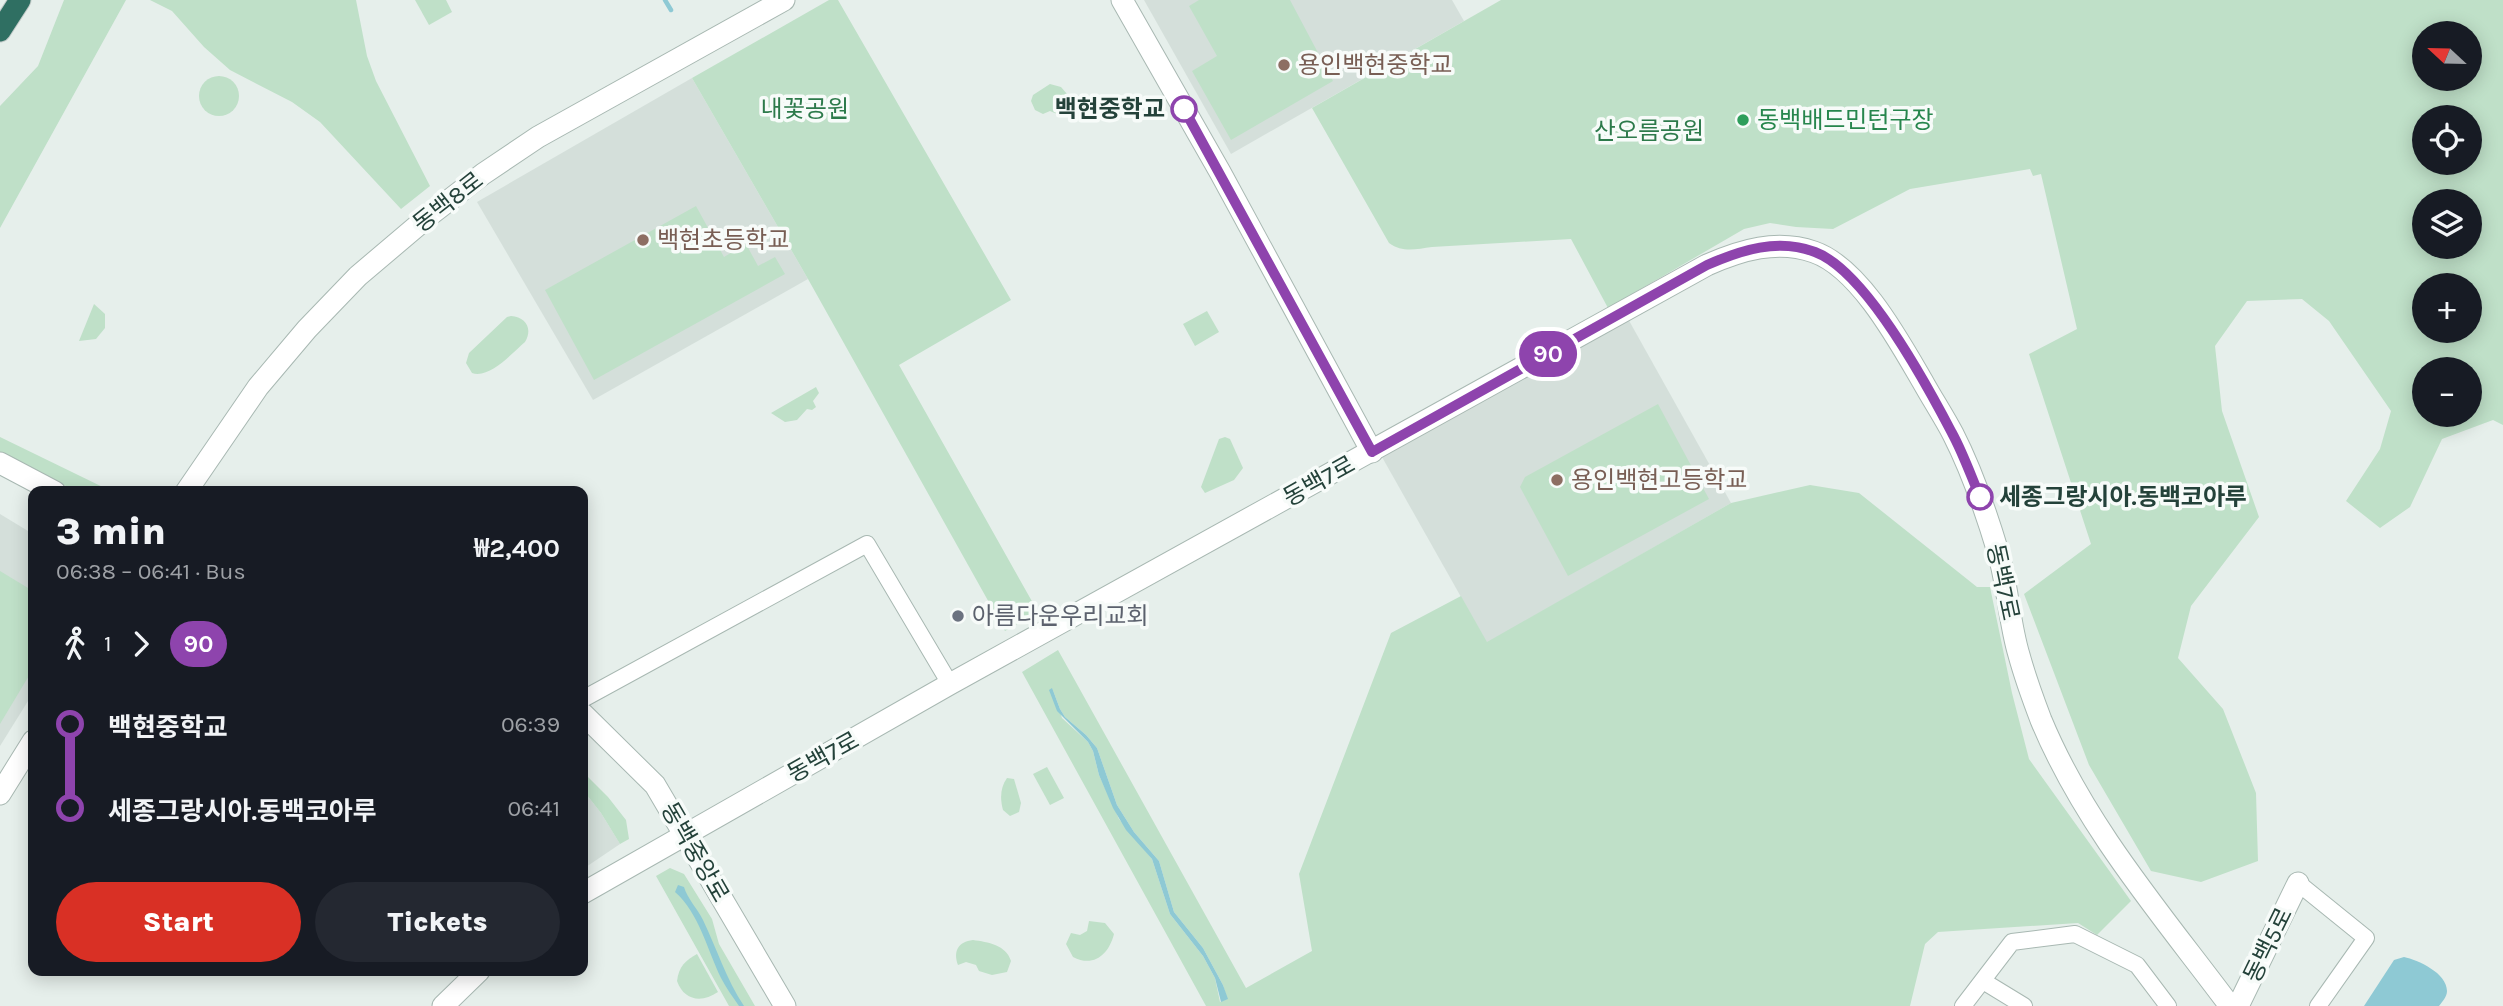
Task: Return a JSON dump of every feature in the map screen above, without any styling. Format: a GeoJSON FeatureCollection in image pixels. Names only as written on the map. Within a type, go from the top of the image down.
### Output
{"type":"FeatureCollection","features":[{"type":"Feature","properties":{"kind":"highway"},"geometry":{"type":"LineString","coordinates":[[0,31],[20,0]]}},
{"type":"Feature","properties":{"kind":"street","name":"동백8로"},"geometry":{"type":"LineString","coordinates":[[190,486],[258,387],[307,329],[358,276],[430,215],[483,174],[538,137],[784,0]]}},
{"type":"Feature","properties":{"kind":"street"},"geometry":{"type":"LineString","coordinates":[[1122,0],[1220,172],[1372,452]]}},
{"type":"Feature","properties":{"kind":"street","name":"동백7로"},"geometry":{"type":"LineString","coordinates":[[588,890],[950,684],[1707,265],[1744,250],[1782,246],[1821,254],[1848,274],[1893,332],[1953,434],[1984,505],[1999,556],[2023,668],[2042,721],[2084,806],[2230,1006]]}},
{"type":"Feature","properties":{"kind":"street"},"geometry":{"type":"LineString","coordinates":[[0,463],[44,486]]}},
{"type":"Feature","properties":{"kind":"street"},"geometry":{"type":"LineString","coordinates":[[588,696],[867,544],[950,684]]}},
{"type":"Feature","properties":{"kind":"street","name":"동백중앙로"},"geometry":{"type":"LineString","coordinates":[[588,719],[656,785],[785,1006]]}},
{"type":"Feature","properties":{"kind":"street"},"geometry":{"type":"LineString","coordinates":[[0,794],[28,749]]}},
{"type":"Feature","properties":{"kind":"street"},"geometry":{"type":"LineString","coordinates":[[2298,883],[2365,938],[2318,1006]]}},
{"type":"Feature","properties":{"kind":"street","name":"동백5로"},"geometry":{"type":"LineString","coordinates":[[2238,1006],[2298,883]]}},
{"type":"Feature","properties":{"kind":"street"},"geometry":{"type":"LineString","coordinates":[[1963,1006],[2012,942],[2075,934],[2137,965],[2168,1006]]}},
{"type":"Feature","properties":{"kind":"street"},"geometry":{"type":"LineString","coordinates":[[443,1006],[474,976]]}},
{"type":"Feature","properties":{"kind":"street"},"geometry":{"type":"LineString","coordinates":[[1983,981],[2024,1006]]}},
{"type":"Feature","properties":{"kind":"shaded area","name":"용인백현중학교"},"geometry":{"type":"Polygon","coordinates":[[[1144,0],[1452,0],[1464,21],[1231,154],[1144,0]]]}},
{"type":"Feature","properties":{"kind":"shaded area","name":"백현초등학교"},"geometry":{"type":"Polygon","coordinates":[[[692,78],[808,279],[593,400],[477,202],[692,78]]]}},
{"type":"Feature","properties":{"kind":"shaded area","name":"용인백현고등학교"},"geometry":{"type":"Polygon","coordinates":[[[1627,317],[1731,503],[1487,643],[1382,457],[1627,317]]]}},
{"type":"Feature","properties":{"kind":"shaded area"},"geometry":{"type":"Polygon","coordinates":[[[0,514],[28,531],[28,701],[0,746],[0,514]]]}},
{"type":"Feature","properties":{"kind":"shaded area"},"geometry":{"type":"Polygon","coordinates":[[[588,796],[601,813],[620,844],[588,866],[588,796]]]}},
{"type":"Feature","properties":{"kind":"green space"},"geometry":{"type":"Polygon","coordinates":[[[64,0],[126,0],[0,228],[0,106],[38,66],[64,0]]]}},
{"type":"Feature","properties":{"kind":"green space"},"geometry":{"type":"Polygon","coordinates":[[[150,0],[356,0],[367,56],[376,81],[430,186],[401,209],[320,122],[292,102],[230,70],[204,47],[172,11],[150,0]]]}},
{"type":"Feature","properties":{"kind":"green space"},"geometry":{"type":"Polygon","coordinates":[[[415,0],[446,0],[452,12],[429,25],[415,0]]]}},
{"type":"Feature","properties":{"kind":"green space","name":"내꽃공원"},"geometry":{"type":"Polygon","coordinates":[[[829,0],[838,0],[1011,300],[899,365],[1038,612],[1005,631],[692,78],[829,0]]]}},
{"type":"Feature","properties":{"kind":"green space"},"geometry":{"type":"Polygon","coordinates":[[[1199,0],[1290,0],[1333,81],[1231,140],[1192,71],[1217,56],[1189,6],[1199,0]]]}},
{"type":"Feature","properties":{"kind":"green space","name":"산오름공원"},"geometry":{"type":"Polygon","coordinates":[[[1501,0],[2503,0],[2503,425],[2493,420],[2482,424],[2482,357],[2412,357],[2412,427],[2474,427],[2442,439],[2410,507],[2380,528],[2346,501],[2380,449],[2391,411],[2329,321],[2302,299],[2247,301],[2215,346],[2222,411],[2259,517],[2191,606],[2178,658],[2223,709],[2256,793],[2258,861],[2201,882],[2151,871],[2089,765],[2024,594],[2091,544],[2029,354],[2077,329],[2041,174],[2033,176],[2030,169],[1910,189],[1833,229],[1770,223],[1744,229],[1608,308],[1571,239],[1410,250],[1389,243],[1312,108],[1501,0]]]}},
{"type":"Feature","properties":{"kind":"green space"},"geometry":{"type":"Polygon","coordinates":[[[219,76],[227,77],[233,82],[238,88],[238,104],[233,110],[227,115],[219,116],[211,115],[205,110],[200,104],[199,96],[200,88],[205,82],[211,77],[219,76]]]}},
{"type":"Feature","properties":{"kind":"green space"},"geometry":{"type":"Polygon","coordinates":[[[1050,84],[1061,87],[1067,94],[1059,99],[1063,105],[1057,114],[1050,111],[1043,114],[1035,110],[1031,101],[1033,95],[1050,84]]]}},
{"type":"Feature","properties":{"kind":"green space"},"geometry":{"type":"Polygon","coordinates":[[[696,206],[724,257],[746,244],[758,266],[775,257],[785,274],[594,380],[545,290],[696,206]]]}},
{"type":"Feature","properties":{"kind":"green space"},"geometry":{"type":"Polygon","coordinates":[[[94,304],[105,314],[105,328],[96,339],[79,341],[94,304]]]}},
{"type":"Feature","properties":{"kind":"green space"},"geometry":{"type":"Polygon","coordinates":[[[1207,311],[1219,332],[1195,346],[1183,324],[1207,311]]]}},
{"type":"Feature","properties":{"kind":"green space"},"geometry":{"type":"Polygon","coordinates":[[[511,316],[527,324],[525,342],[493,369],[479,374],[472,373],[466,363],[469,353],[511,316]]]}},
{"type":"Feature","properties":{"kind":"green space"},"geometry":{"type":"Polygon","coordinates":[[[816,387],[819,393],[813,401],[816,407],[807,409],[797,420],[785,422],[771,413],[816,387]]]}},
{"type":"Feature","properties":{"kind":"green space"},"geometry":{"type":"Polygon","coordinates":[[[1658,404],[1709,499],[1568,576],[1520,487],[1525,477],[1658,404]]]}},
{"type":"Feature","properties":{"kind":"green space"},"geometry":{"type":"Polygon","coordinates":[[[0,437],[101,486],[66,486],[0,454],[0,437]]]}},
{"type":"Feature","properties":{"kind":"green space"},"geometry":{"type":"Polygon","coordinates":[[[1219,439],[1230,439],[1243,468],[1234,480],[1205,493],[1201,487],[1219,439]]]}},
{"type":"Feature","properties":{"kind":"green space"},"geometry":{"type":"Polygon","coordinates":[[[1810,485],[1859,493],[1977,587],[1990,587],[2029,759],[2131,901],[2097,935],[2078,923],[1938,932],[1925,944],[1910,1006],[1206,1006],[1022,672],[1058,650],[1246,988],[1312,951],[1299,874],[1391,633],[1461,596],[1487,642],[1731,503],[1810,485]],[[1052,688],[1062,718],[1088,742],[1093,751],[1099,775],[1119,819],[1152,859],[1170,914],[1203,956],[1215,978],[1220,1002],[1227,999],[1223,985],[1203,948],[1174,912],[1159,861],[1134,832],[1117,805],[1097,748],[1060,709],[1052,688]]]}},
{"type":"Feature","properties":{"kind":"green space"},"geometry":{"type":"Polygon","coordinates":[[[0,571],[28,588],[28,677],[0,724],[0,571]]]}},
{"type":"Feature","properties":{"kind":"green space"},"geometry":{"type":"Polygon","coordinates":[[[1047,767],[1064,798],[1050,805],[1033,774],[1047,767]]]}},
{"type":"Feature","properties":{"kind":"green space"},"geometry":{"type":"Polygon","coordinates":[[[588,777],[626,820],[629,839],[620,844],[588,796],[588,777]]]}},
{"type":"Feature","properties":{"kind":"green space"},"geometry":{"type":"Polygon","coordinates":[[[1007,778],[1014,779],[1021,803],[1019,812],[1010,816],[1003,810],[1001,802],[1007,778]]]}},
{"type":"Feature","properties":{"kind":"green space"},"geometry":{"type":"Polygon","coordinates":[[[670,868],[684,874],[712,919],[719,944],[755,1006],[729,1006],[656,876],[670,868]]]}},
{"type":"Feature","properties":{"kind":"green space"},"geometry":{"type":"Polygon","coordinates":[[[1089,921],[1105,923],[1114,934],[1104,953],[1088,961],[1073,957],[1066,944],[1071,933],[1080,935],[1087,931],[1089,921]]]}},
{"type":"Feature","properties":{"kind":"green space"},"geometry":{"type":"Polygon","coordinates":[[[973,940],[990,943],[1005,951],[1011,961],[1007,972],[992,975],[979,971],[976,965],[966,962],[958,965],[958,948],[973,940]]]}},
{"type":"Feature","properties":{"kind":"green space"},"geometry":{"type":"Polygon","coordinates":[[[697,954],[718,992],[700,999],[684,993],[677,981],[683,964],[697,954]]]}},
{"type":"Feature","properties":{"kind":"water"},"geometry":{"type":"Polygon","coordinates":[[[1052,688],[1065,717],[1097,748],[1117,805],[1134,832],[1159,861],[1174,912],[1203,948],[1228,999],[1221,1002],[1215,978],[1203,956],[1170,914],[1152,859],[1126,830],[1113,808],[1099,775],[1093,751],[1088,742],[1057,711],[1049,690],[1052,688]]]}},
{"type":"Feature","properties":{"kind":"water"},"geometry":{"type":"Polygon","coordinates":[[[678,885],[684,887],[703,920],[744,1006],[739,1006],[723,982],[696,921],[675,892],[678,885]]]}},
{"type":"Feature","properties":{"kind":"water"},"geometry":{"type":"Polygon","coordinates":[[[2404,957],[2424,964],[2446,984],[2447,993],[2439,1006],[2364,1006],[2394,960],[2404,957]]]}},
{"type":"Feature","properties":{"kind":"waterway"},"geometry":{"type":"LineString","coordinates":[[665,0],[671,10]]}},
{"type":"Feature","properties":{"kind":"bus line","name":"90"},"geometry":{"type":"LineString","coordinates":[[1184,109],[1372,452],[1707,265],[1744,250],[1782,246],[1821,254],[1848,274],[1868,297],[1893,332],[1953,434],[1980,497]]}},
{"type":"Feature","properties":{"kind":"place","name":"용인백현중학교"},"geometry":{"type":"Point","coordinates":[1284,65]}},
{"type":"Feature","properties":{"kind":"place","name":"백현중학교"},"geometry":{"type":"Point","coordinates":[1184,109]}},
{"type":"Feature","properties":{"kind":"place","name":"동백배드민턴구장"},"geometry":{"type":"Point","coordinates":[1743,120]}},
{"type":"Feature","properties":{"kind":"place","name":"백현초등학교"},"geometry":{"type":"Point","coordinates":[643,240]}},
{"type":"Feature","properties":{"kind":"place","name":"용인백현고등학교"},"geometry":{"type":"Point","coordinates":[1557,480]}},
{"type":"Feature","properties":{"kind":"place","name":"세종그랑시아.동백코아루"},"geometry":{"type":"Point","coordinates":[1980,497]}},
{"type":"Feature","properties":{"kind":"place","name":"아름다운우리교회"},"geometry":{"type":"Point","coordinates":[958,616]}}]}
